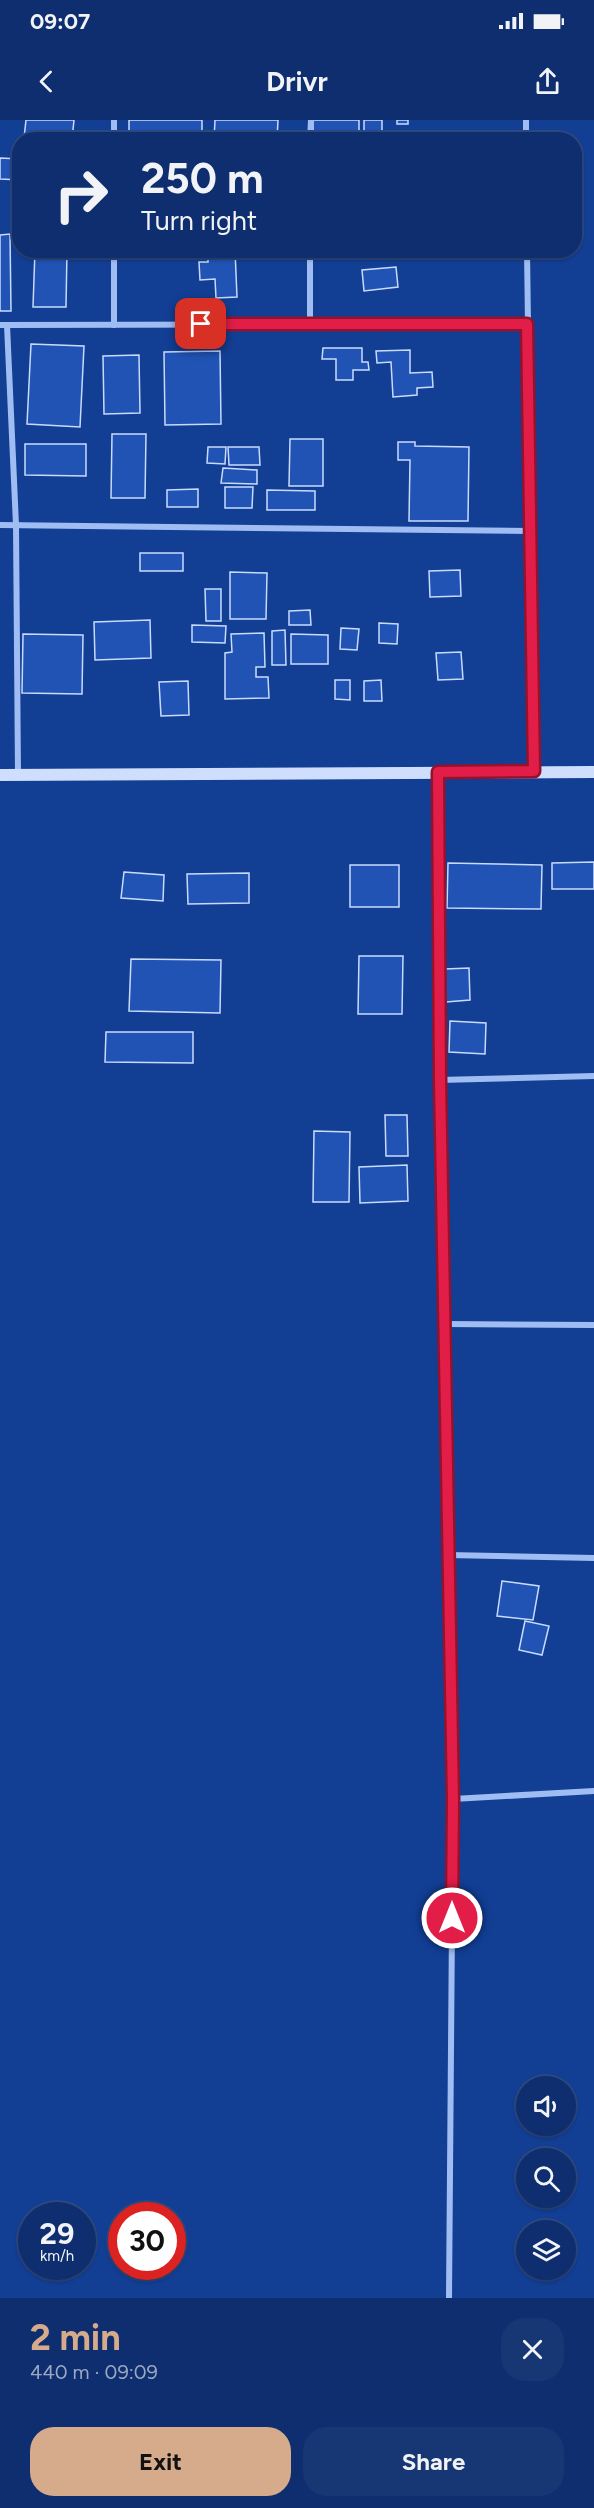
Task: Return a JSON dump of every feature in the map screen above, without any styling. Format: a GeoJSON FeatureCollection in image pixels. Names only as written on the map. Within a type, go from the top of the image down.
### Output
{"type":"FeatureCollection","features":[{"type":"Feature","properties":{"kind":"street"},"geometry":{"type":"LineString","coordinates":[[114,258],[114,325]]}},
{"type":"Feature","properties":{"kind":"street"},"geometry":{"type":"LineString","coordinates":[[310,258],[310,324]]}},
{"type":"Feature","properties":{"kind":"street"},"geometry":{"type":"LineString","coordinates":[[527,258],[534,771]]}},
{"type":"Feature","properties":{"kind":"street"},"geometry":{"type":"LineString","coordinates":[[18,775],[16,525],[3,325],[527,324]]}},
{"type":"Feature","properties":{"kind":"street"},"geometry":{"type":"LineString","coordinates":[[0,525],[530,531]]}},
{"type":"Feature","properties":{"kind":"street"},"geometry":{"type":"LineString","coordinates":[[438,772],[440,1080],[453,1799],[449,2298]]}},
{"type":"Feature","properties":{"kind":"street"},"geometry":{"type":"LineString","coordinates":[[0,775],[594,772]]}},
{"type":"Feature","properties":{"kind":"street"},"geometry":{"type":"LineString","coordinates":[[440,1080],[594,1077]]}},
{"type":"Feature","properties":{"kind":"street"},"geometry":{"type":"LineString","coordinates":[[444,1324],[594,1325]]}},
{"type":"Feature","properties":{"kind":"street"},"geometry":{"type":"LineString","coordinates":[[448,1555],[594,1558]]}},
{"type":"Feature","properties":{"kind":"street"},"geometry":{"type":"LineString","coordinates":[[453,1799],[594,1791]]}},
{"type":"Feature","properties":{"kind":"building"},"geometry":{"type":"Polygon","coordinates":[[[26,120],[74,120],[73,132],[25,132],[26,120]]]}},
{"type":"Feature","properties":{"kind":"building"},"geometry":{"type":"Polygon","coordinates":[[[129,120],[202,120],[202,132],[129,132],[129,120]]]}},
{"type":"Feature","properties":{"kind":"building"},"geometry":{"type":"Polygon","coordinates":[[[215,120],[278,120],[277,132],[214,132],[215,120]]]}},
{"type":"Feature","properties":{"kind":"building"},"geometry":{"type":"Polygon","coordinates":[[[313,120],[359,120],[359,132],[313,132],[313,120]]]}},
{"type":"Feature","properties":{"kind":"building"},"geometry":{"type":"Polygon","coordinates":[[[364,120],[382,120],[382,132],[364,132],[364,120]]]}},
{"type":"Feature","properties":{"kind":"building"},"geometry":{"type":"Polygon","coordinates":[[[397,120],[408,120],[408,124],[397,124],[397,120]]]}},
{"type":"Feature","properties":{"kind":"building"},"geometry":{"type":"Polygon","coordinates":[[[0,158],[12,159],[12,180],[0,179],[0,158]]]}},
{"type":"Feature","properties":{"kind":"building"},"geometry":{"type":"Polygon","coordinates":[[[10,234],[11,311],[0,311],[0,235],[10,234]]]}},
{"type":"Feature","properties":{"kind":"building"},"geometry":{"type":"Polygon","coordinates":[[[35,258],[67,258],[66,307],[33,307],[35,258]]]}},
{"type":"Feature","properties":{"kind":"building"},"geometry":{"type":"Polygon","coordinates":[[[208,258],[235,258],[237,297],[216,298],[215,279],[200,280],[199,262],[208,262],[208,258]]]}},
{"type":"Feature","properties":{"kind":"building"},"geometry":{"type":"Polygon","coordinates":[[[396,267],[398,287],[364,291],[362,270],[396,267]]]}},
{"type":"Feature","properties":{"kind":"building"},"geometry":{"type":"Polygon","coordinates":[[[31,344],[84,346],[80,427],[27,424],[31,344]]]}},
{"type":"Feature","properties":{"kind":"building"},"geometry":{"type":"Polygon","coordinates":[[[323,348],[362,348],[362,362],[368,362],[369,370],[353,370],[353,380],[336,380],[336,359],[322,359],[323,348]]]}},
{"type":"Feature","properties":{"kind":"building"},"geometry":{"type":"Polygon","coordinates":[[[410,350],[410,373],[432,372],[433,387],[417,388],[417,395],[393,397],[391,362],[377,363],[376,351],[410,350]]]}},
{"type":"Feature","properties":{"kind":"building"},"geometry":{"type":"Polygon","coordinates":[[[220,351],[221,424],[165,425],[164,352],[220,351]]]}},
{"type":"Feature","properties":{"kind":"building"},"geometry":{"type":"Polygon","coordinates":[[[139,355],[140,413],[104,414],[103,356],[139,355]]]}},
{"type":"Feature","properties":{"kind":"building"},"geometry":{"type":"Polygon","coordinates":[[[112,434],[146,434],[145,498],[111,498],[112,434]]]}},
{"type":"Feature","properties":{"kind":"building"},"geometry":{"type":"Polygon","coordinates":[[[290,439],[323,439],[323,486],[289,486],[290,439]]]}},
{"type":"Feature","properties":{"kind":"building"},"geometry":{"type":"Polygon","coordinates":[[[398,442],[415,442],[415,446],[469,447],[468,521],[409,521],[410,460],[398,460],[398,442]]]}},
{"type":"Feature","properties":{"kind":"building"},"geometry":{"type":"Polygon","coordinates":[[[25,444],[86,444],[86,476],[25,475],[25,444]]]}},
{"type":"Feature","properties":{"kind":"building"},"geometry":{"type":"Polygon","coordinates":[[[208,447],[226,447],[225,464],[207,463],[208,447]]]}},
{"type":"Feature","properties":{"kind":"building"},"geometry":{"type":"Polygon","coordinates":[[[228,447],[259,447],[260,465],[229,465],[228,447]]]}},
{"type":"Feature","properties":{"kind":"building"},"geometry":{"type":"Polygon","coordinates":[[[223,468],[257,470],[257,484],[221,483],[223,468]]]}},
{"type":"Feature","properties":{"kind":"building"},"geometry":{"type":"Polygon","coordinates":[[[225,487],[253,487],[252,508],[225,508],[225,487]]]}},
{"type":"Feature","properties":{"kind":"building"},"geometry":{"type":"Polygon","coordinates":[[[198,489],[198,507],[167,507],[167,490],[198,489]]]}},
{"type":"Feature","properties":{"kind":"building"},"geometry":{"type":"Polygon","coordinates":[[[267,490],[315,491],[315,510],[267,510],[267,490]]]}},
{"type":"Feature","properties":{"kind":"building"},"geometry":{"type":"Polygon","coordinates":[[[140,553],[183,553],[183,571],[140,571],[140,553]]]}},
{"type":"Feature","properties":{"kind":"building"},"geometry":{"type":"Polygon","coordinates":[[[460,570],[461,596],[430,597],[429,571],[460,570]]]}},
{"type":"Feature","properties":{"kind":"building"},"geometry":{"type":"Polygon","coordinates":[[[230,572],[267,573],[266,619],[230,619],[230,572]]]}},
{"type":"Feature","properties":{"kind":"building"},"geometry":{"type":"Polygon","coordinates":[[[205,589],[221,589],[221,621],[206,621],[205,589]]]}},
{"type":"Feature","properties":{"kind":"building"},"geometry":{"type":"Polygon","coordinates":[[[310,610],[311,625],[289,625],[289,611],[310,610]]]}},
{"type":"Feature","properties":{"kind":"building"},"geometry":{"type":"Polygon","coordinates":[[[150,620],[151,658],[95,660],[94,622],[150,620]]]}},
{"type":"Feature","properties":{"kind":"building"},"geometry":{"type":"Polygon","coordinates":[[[379,623],[398,624],[397,644],[379,643],[379,623]]]}},
{"type":"Feature","properties":{"kind":"building"},"geometry":{"type":"Polygon","coordinates":[[[192,625],[226,626],[225,643],[192,642],[192,625]]]}},
{"type":"Feature","properties":{"kind":"building"},"geometry":{"type":"Polygon","coordinates":[[[341,628],[359,629],[357,650],[340,649],[341,628]]]}},
{"type":"Feature","properties":{"kind":"building"},"geometry":{"type":"Polygon","coordinates":[[[285,630],[286,665],[272,665],[272,631],[285,630]]]}},
{"type":"Feature","properties":{"kind":"building"},"geometry":{"type":"Polygon","coordinates":[[[264,633],[265,667],[256,667],[256,677],[268,677],[269,698],[225,699],[225,653],[232,652],[231,634],[264,633]]]}},
{"type":"Feature","properties":{"kind":"building"},"geometry":{"type":"Polygon","coordinates":[[[23,634],[83,635],[82,694],[22,693],[23,634]]]}},
{"type":"Feature","properties":{"kind":"building"},"geometry":{"type":"Polygon","coordinates":[[[291,634],[328,635],[328,664],[291,664],[291,634]]]}},
{"type":"Feature","properties":{"kind":"building"},"geometry":{"type":"Polygon","coordinates":[[[461,652],[463,679],[438,680],[436,653],[461,652]]]}},
{"type":"Feature","properties":{"kind":"building"},"geometry":{"type":"Polygon","coordinates":[[[335,680],[350,680],[350,700],[335,699],[335,680]]]}},
{"type":"Feature","properties":{"kind":"building"},"geometry":{"type":"Polygon","coordinates":[[[381,680],[382,701],[364,701],[364,681],[381,680]]]}},
{"type":"Feature","properties":{"kind":"building"},"geometry":{"type":"Polygon","coordinates":[[[188,681],[189,715],[161,716],[159,682],[188,681]]]}},
{"type":"Feature","properties":{"kind":"building"},"geometry":{"type":"Polygon","coordinates":[[[594,862],[594,889],[552,889],[552,863],[594,862]]]}},
{"type":"Feature","properties":{"kind":"building"},"geometry":{"type":"Polygon","coordinates":[[[448,863],[542,865],[541,909],[447,908],[448,863]]]}},
{"type":"Feature","properties":{"kind":"building"},"geometry":{"type":"Polygon","coordinates":[[[350,865],[399,865],[399,907],[350,907],[350,865]]]}},
{"type":"Feature","properties":{"kind":"building"},"geometry":{"type":"Polygon","coordinates":[[[124,872],[164,875],[163,901],[121,898],[124,872]]]}},
{"type":"Feature","properties":{"kind":"building"},"geometry":{"type":"Polygon","coordinates":[[[249,873],[249,903],[188,904],[187,874],[249,873]]]}},
{"type":"Feature","properties":{"kind":"building"},"geometry":{"type":"Polygon","coordinates":[[[359,956],[403,956],[402,1014],[358,1014],[359,956]]]}},
{"type":"Feature","properties":{"kind":"building"},"geometry":{"type":"Polygon","coordinates":[[[131,959],[221,960],[220,1013],[129,1011],[131,959]]]}},
{"type":"Feature","properties":{"kind":"building"},"geometry":{"type":"Polygon","coordinates":[[[469,968],[470,1000],[446,1002],[445,969],[469,968]]]}},
{"type":"Feature","properties":{"kind":"building"},"geometry":{"type":"Polygon","coordinates":[[[450,1021],[486,1023],[485,1054],[449,1052],[450,1021]]]}},
{"type":"Feature","properties":{"kind":"building"},"geometry":{"type":"Polygon","coordinates":[[[106,1032],[193,1032],[193,1063],[105,1062],[106,1032]]]}},
{"type":"Feature","properties":{"kind":"building"},"geometry":{"type":"Polygon","coordinates":[[[385,1115],[407,1115],[408,1156],[386,1156],[385,1115]]]}},
{"type":"Feature","properties":{"kind":"building"},"geometry":{"type":"Polygon","coordinates":[[[314,1131],[350,1132],[349,1202],[313,1202],[314,1131]]]}},
{"type":"Feature","properties":{"kind":"building"},"geometry":{"type":"Polygon","coordinates":[[[407,1165],[408,1201],[360,1203],[359,1167],[407,1165]]]}},
{"type":"Feature","properties":{"kind":"building"},"geometry":{"type":"Polygon","coordinates":[[[502,1581],[539,1586],[533,1620],[497,1616],[502,1581]]]}},
{"type":"Feature","properties":{"kind":"building"},"geometry":{"type":"Polygon","coordinates":[[[525,1621],[549,1626],[542,1655],[519,1650],[525,1621]]]}},
{"type":"Feature","properties":{"kind":"route"},"geometry":{"type":"LineString","coordinates":[[201,324],[527,324],[534,771],[438,772],[440,1080],[453,1799],[452,1918]]}}]}
